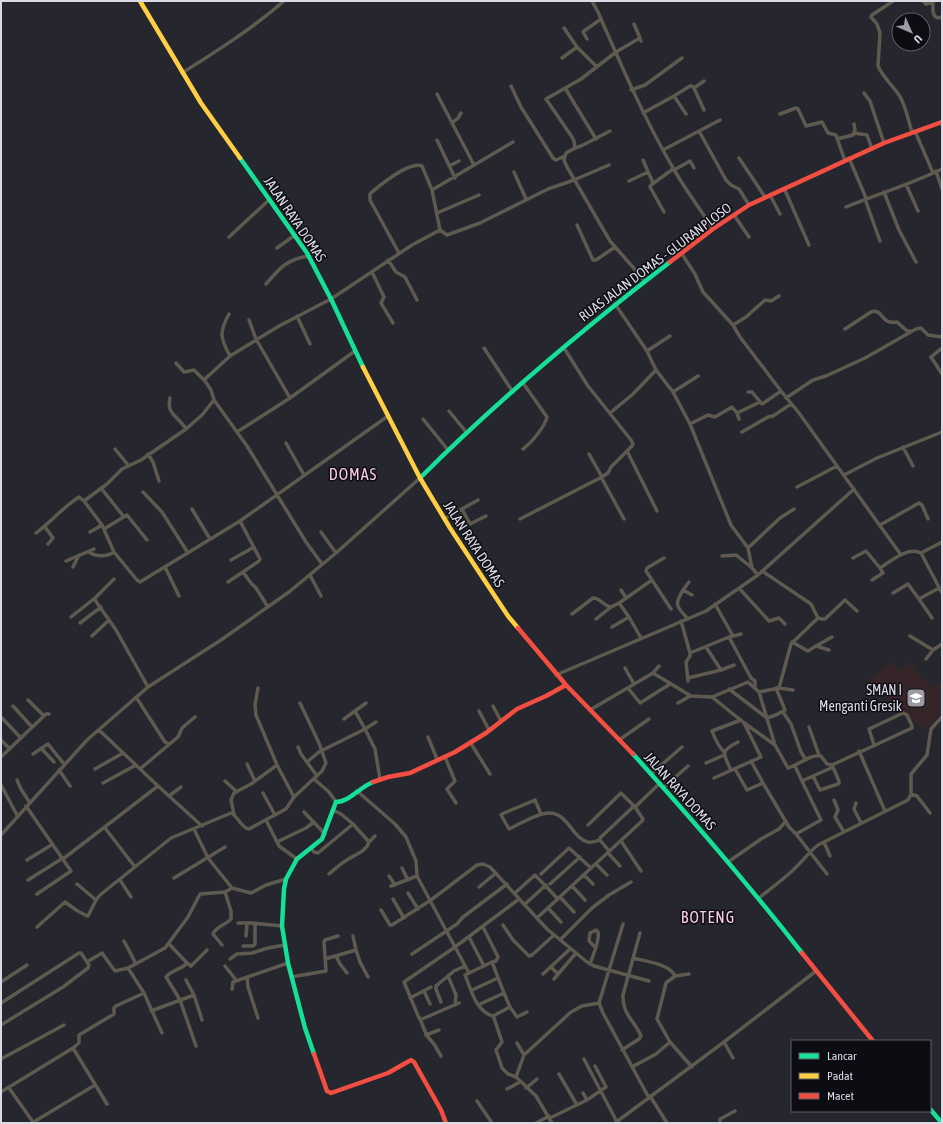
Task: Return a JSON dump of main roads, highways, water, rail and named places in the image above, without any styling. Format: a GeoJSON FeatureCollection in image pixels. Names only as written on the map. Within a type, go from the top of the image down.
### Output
{"type":"FeatureCollection","features":[{"type":"Feature","properties":{"kind":"main road","name":"JALAN RAYA DOMAS"},"geometry":{"type":"LineString","coordinates":[[140,1],[182,73],[220,132],[270,199],[309,256],[331,299],[354,351],[420,478],[444,519],[508,616],[556,675],[662,785],[759,898],[872,1040]]}},
{"type":"Feature","properties":{"kind":"main road","name":"RUAS JALAN DOMAS - GLURANPLOSO"},"geometry":{"type":"LineString","coordinates":[[420,478],[466,433],[615,304],[713,229],[748,205],[884,143],[913,131],[942,122]]}},
{"type":"Feature","properties":{"kind":"main road"},"geometry":{"type":"LineString","coordinates":[[446,1123],[441,1110],[414,1062],[411,1060],[388,1073],[329,1093],[323,1081],[305,1028],[288,964],[282,926],[286,879],[297,859],[320,841],[325,834],[336,802],[342,802],[357,791],[380,779],[410,773],[444,757],[489,730],[517,709],[566,685]]}},
{"type":"Feature","properties":{"kind":"main road"},"geometry":{"type":"LineString","coordinates":[[931,1110],[942,1123]]}},
{"type":"Feature","properties":{"kind":"place","name":"SMAN I Menganti Gresik"},"geometry":{"type":"Point","coordinates":[916,698]}},
{"type":"Feature","properties":{"kind":"district","name":"DOMAS"},"geometry":{"type":"Point","coordinates":[353,474]}},
{"type":"Feature","properties":{"kind":"district","name":"BOTENG"},"geometry":{"type":"Point","coordinates":[708,917]}}]}
